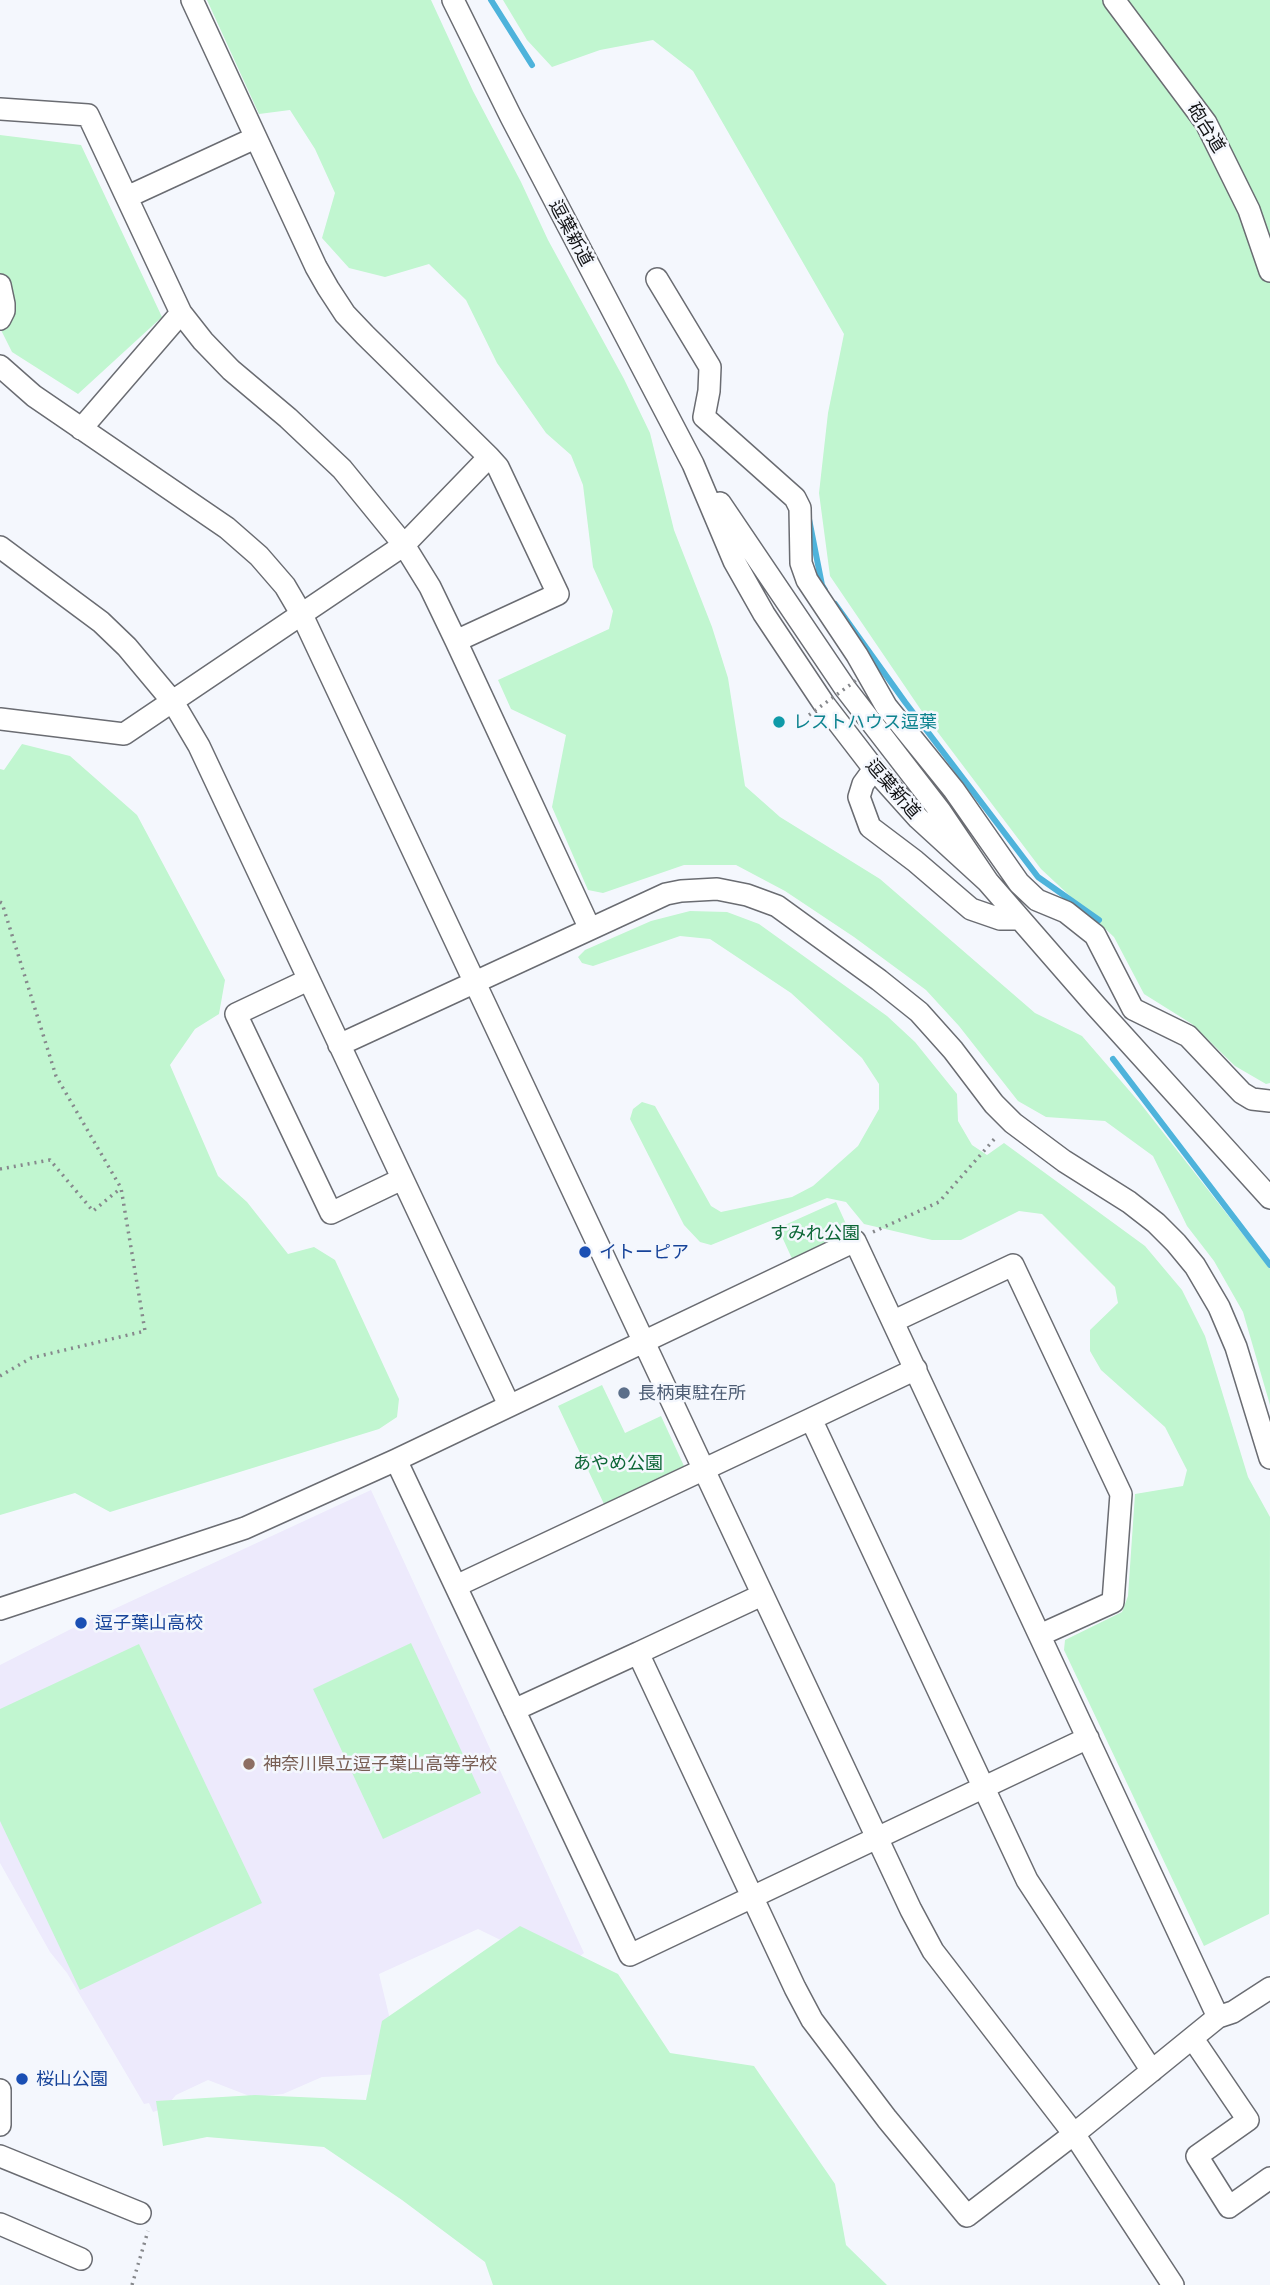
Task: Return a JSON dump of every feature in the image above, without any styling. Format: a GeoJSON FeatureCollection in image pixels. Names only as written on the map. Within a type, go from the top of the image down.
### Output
{"type":"FeatureCollection","features":[{"type":"Feature","properties":{"kind":"street"},"geometry":{"type":"LineString","coordinates":[[192,0],[316,267],[345,314],[498,467],[558,594],[456,641]]}},
{"type":"Feature","properties":{"kind":"street","name":"逗葉新道"},"geometry":{"type":"LineString","coordinates":[[453,0],[510,117],[694,464],[734,561],[764,614],[824,704],[874,769],[918,818],[988,882],[1270,1198]]}},
{"type":"Feature","properties":{"kind":"street","name":"砲台道"},"geometry":{"type":"LineString","coordinates":[[1114,0],[1206,123],[1249,210],[1270,271]]}},
{"type":"Feature","properties":{"kind":"street"},"geometry":{"type":"LineString","coordinates":[[0,109],[88,114],[181,313],[231,370],[288,418],[342,469],[404,545],[430,587],[590,929]]}},
{"type":"Feature","properties":{"kind":"street"},"geometry":{"type":"LineString","coordinates":[[127,197],[255,138]]}},
{"type":"Feature","properties":{"kind":"street"},"geometry":{"type":"LineString","coordinates":[[657,279],[710,367],[704,416],[794,498],[800,508],[801,563],[807,580],[858,654],[886,705],[954,790],[1019,883],[1037,900],[1066,912],[1095,935],[1133,1010],[1188,1036],[1242,1093],[1252,1099],[1270,1101]]}},
{"type":"Feature","properties":{"kind":"street"},"geometry":{"type":"LineString","coordinates":[[0,285],[4,304],[0,319]]}},
{"type":"Feature","properties":{"kind":"street"},"geometry":{"type":"LineString","coordinates":[[81,429],[181,313]]}},
{"type":"Feature","properties":{"kind":"street"},"geometry":{"type":"LineString","coordinates":[[3,375],[227,528],[259,556],[285,586],[302,615],[876,1839],[933,1951],[1074,2134],[1173,2285]]}},
{"type":"Feature","properties":{"kind":"street"},"geometry":{"type":"LineString","coordinates":[[0,719],[124,734],[404,545],[489,457]]}},
{"type":"Feature","properties":{"kind":"street","name":"逗葉新道"},"geometry":{"type":"LineString","coordinates":[[694,464],[845,688],[940,811],[988,882]]}},
{"type":"Feature","properties":{"kind":"street"},"geometry":{"type":"LineString","coordinates":[[0,547],[102,622],[173,702],[199,746],[509,1405]]}},
{"type":"Feature","properties":{"kind":"street"},"geometry":{"type":"LineString","coordinates":[[874,769],[863,784],[859,797],[870,827],[971,909],[999,919],[1020,919]]}},
{"type":"Feature","properties":{"kind":"street"},"geometry":{"type":"LineString","coordinates":[[339,1045],[666,894],[707,889],[736,892],[777,906],[888,987],[931,1024],[988,1097],[1013,1123],[1064,1161],[1129,1202],[1165,1232],[1195,1266],[1212,1292],[1228,1327],[1270,1458]]}},
{"type":"Feature","properties":{"kind":"street"},"geometry":{"type":"LineString","coordinates":[[308,980],[236,1014],[331,1213],[402,1179]]}},
{"type":"Feature","properties":{"kind":"street"},"geometry":{"type":"LineString","coordinates":[[0,1609],[245,1528],[396,1460],[855,1241],[1218,2017]]}},
{"type":"Feature","properties":{"kind":"street"},"geometry":{"type":"LineString","coordinates":[[894,1321],[1013,1265],[1121,1494],[1113,1602],[1040,1635]]}},
{"type":"Feature","properties":{"kind":"street"},"geometry":{"type":"LineString","coordinates":[[456,1586],[916,1369]]}},
{"type":"Feature","properties":{"kind":"street"},"geometry":{"type":"LineString","coordinates":[[811,1419],[1027,1880],[1152,2071]]}},
{"type":"Feature","properties":{"kind":"street"},"geometry":{"type":"LineString","coordinates":[[396,1460],[631,1955],[1088,1738]]}},
{"type":"Feature","properties":{"kind":"street"},"geometry":{"type":"LineString","coordinates":[[514,1710],[762,1595]]}},
{"type":"Feature","properties":{"kind":"street"},"geometry":{"type":"LineString","coordinates":[[638,1653],[812,2020],[887,2119],[967,2216],[1074,2134],[1218,2017],[1233,2012],[1270,1988]]}},
{"type":"Feature","properties":{"kind":"street"},"geometry":{"type":"LineString","coordinates":[[1193,2039],[1248,2120],[1197,2156],[1229,2207],[1267,2188]]}},
{"type":"Feature","properties":{"kind":"street"},"geometry":{"type":"LineString","coordinates":[[0,2090],[0,2125]]}},
{"type":"Feature","properties":{"kind":"street"},"geometry":{"type":"LineString","coordinates":[[0,2155],[140,2213]]}},
{"type":"Feature","properties":{"kind":"street"},"geometry":{"type":"LineString","coordinates":[[0,2224],[81,2259]]}},
{"type":"Feature","properties":{"kind":"path"},"geometry":{"type":"LineString","coordinates":[[809,715],[858,679]]}},
{"type":"Feature","properties":{"kind":"path"},"geometry":{"type":"LineString","coordinates":[[0,902],[55,1076],[121,1188],[145,1331],[31,1357],[0,1376]]}},
{"type":"Feature","properties":{"kind":"path"},"geometry":{"type":"LineString","coordinates":[[855,1241],[939,1202],[1002,1132]]}},
{"type":"Feature","properties":{"kind":"path"},"geometry":{"type":"LineString","coordinates":[[0,1169],[50,1160],[93,1211],[121,1188]]}},
{"type":"Feature","properties":{"kind":"path"},"geometry":{"type":"LineString","coordinates":[[132,2285],[152,2219],[140,2213]]}},
{"type":"Feature","properties":{"kind":"shaded area","name":"神奈川県立逗子葉山高等学校"},"geometry":{"type":"Polygon","coordinates":[[[371,1490],[584,1953],[562,1970],[478,1929],[379,1974],[403,2073],[322,2077],[283,2094],[252,2097],[208,2080],[176,2095],[165,2108],[153,2112],[149,2103],[144,2104],[67,1973],[50,1952],[0,1863],[0,1665],[71,1629],[371,1490]]]}},
{"type":"Feature","properties":{"kind":"green space"},"geometry":{"type":"Polygon","coordinates":[[[207,0],[431,0],[473,91],[548,240],[624,379],[650,433],[674,530],[712,627],[728,678],[745,786],[780,817],[880,879],[1035,1013],[1082,1036],[1140,1103],[1270,1269],[1270,1405],[1243,1312],[1214,1261],[1187,1226],[1153,1156],[1105,1121],[1046,1117],[1018,1101],[959,1026],[926,990],[785,891],[736,865],[684,865],[603,893],[588,890],[552,807],[566,735],[511,709],[498,680],[609,629],[613,611],[593,567],[583,485],[571,455],[546,433],[497,363],[466,300],[429,264],[385,277],[349,268],[322,238],[335,193],[315,149],[290,110],[259,114],[207,0]]]}},
{"type":"Feature","properties":{"kind":"green space"},"geometry":{"type":"Polygon","coordinates":[[[503,0],[1270,0],[1270,1083],[1266,1084],[1235,1066],[1192,1024],[1144,994],[1114,937],[1041,869],[921,710],[830,576],[819,493],[828,413],[844,334],[693,71],[653,40],[600,50],[552,67],[527,40],[503,0]]]}},
{"type":"Feature","properties":{"kind":"green space"},"geometry":{"type":"Polygon","coordinates":[[[0,135],[81,145],[162,317],[78,394],[12,352],[0,328],[0,135]]]}},
{"type":"Feature","properties":{"kind":"green space"},"geometry":{"type":"Polygon","coordinates":[[[22,744],[70,756],[137,815],[225,980],[219,1014],[195,1029],[170,1065],[218,1176],[247,1202],[288,1254],[314,1247],[335,1260],[399,1399],[397,1417],[379,1429],[110,1512],[75,1493],[0,1515],[0,769],[4,770],[22,744]]]}},
{"type":"Feature","properties":{"kind":"green space"},"geometry":{"type":"Polygon","coordinates":[[[690,911],[727,912],[759,924],[887,1016],[915,1042],[957,1094],[958,1121],[972,1145],[987,1155],[1004,1143],[1145,1246],[1182,1290],[1205,1336],[1248,1477],[1270,1517],[1269,1914],[1204,1946],[1064,1650],[1065,1640],[1122,1612],[1128,1596],[1135,1494],[1183,1486],[1187,1470],[1165,1427],[1101,1370],[1090,1351],[1090,1330],[1118,1303],[1115,1287],[1042,1214],[1019,1211],[961,1240],[932,1240],[864,1224],[846,1202],[827,1198],[711,1245],[700,1242],[684,1225],[630,1119],[633,1109],[642,1102],[655,1106],[711,1206],[721,1212],[792,1197],[813,1186],[858,1146],[879,1109],[879,1084],[862,1058],[791,993],[710,939],[680,936],[593,966],[582,963],[578,957],[585,950],[651,921],[690,911]]]}},
{"type":"Feature","properties":{"kind":"green space","name":"すみれ公園"},"geometry":{"type":"Polygon","coordinates":[[[836,1202],[852,1237],[794,1263],[778,1228],[836,1202]]]}},
{"type":"Feature","properties":{"kind":"green space","name":"あやめ公園"},"geometry":{"type":"Polygon","coordinates":[[[602,1385],[625,1433],[661,1416],[684,1466],[604,1504],[558,1406],[602,1385]]]}},
{"type":"Feature","properties":{"kind":"green space"},"geometry":{"type":"Polygon","coordinates":[[[411,1643],[481,1793],[383,1839],[313,1689],[411,1643]]]}},
{"type":"Feature","properties":{"kind":"green space"},"geometry":{"type":"Polygon","coordinates":[[[139,1644],[262,1903],[80,1990],[0,1821],[0,1709],[139,1644]]]}},
{"type":"Feature","properties":{"kind":"green space"},"geometry":{"type":"Polygon","coordinates":[[[520,1926],[618,1974],[670,2053],[754,2066],[835,2184],[846,2245],[887,2285],[493,2285],[485,2262],[402,2200],[324,2147],[207,2137],[163,2146],[156,2101],[255,2095],[366,2100],[382,2021],[520,1926]]]}},
{"type":"Feature","properties":{"kind":"waterway"},"geometry":{"type":"LineString","coordinates":[[491,0],[532,65]]}},
{"type":"Feature","properties":{"kind":"waterway"},"geometry":{"type":"LineString","coordinates":[[809,519],[825,590]]}},
{"type":"Feature","properties":{"kind":"waterway"},"geometry":{"type":"LineString","coordinates":[[835,604],[905,702],[1038,877],[1099,920]]}},
{"type":"Feature","properties":{"kind":"waterway"},"geometry":{"type":"LineString","coordinates":[[1113,1059],[1270,1265]]}},
{"type":"Feature","properties":{"kind":"place","name":"レストハウス逗葉"},"geometry":{"type":"Point","coordinates":[779,722]}},
{"type":"Feature","properties":{"kind":"place","name":"イトーピア"},"geometry":{"type":"Point","coordinates":[585,1252]}},
{"type":"Feature","properties":{"kind":"place","name":"長柄東駐在所"},"geometry":{"type":"Point","coordinates":[624,1393]}},
{"type":"Feature","properties":{"kind":"place","name":"逗子葉山高校"},"geometry":{"type":"Point","coordinates":[81,1623]}},
{"type":"Feature","properties":{"kind":"place","name":"神奈川県立逗子葉山高等学校"},"geometry":{"type":"Point","coordinates":[249,1764]}},
{"type":"Feature","properties":{"kind":"place","name":"桜山公園"},"geometry":{"type":"Point","coordinates":[22,2079]}}]}
